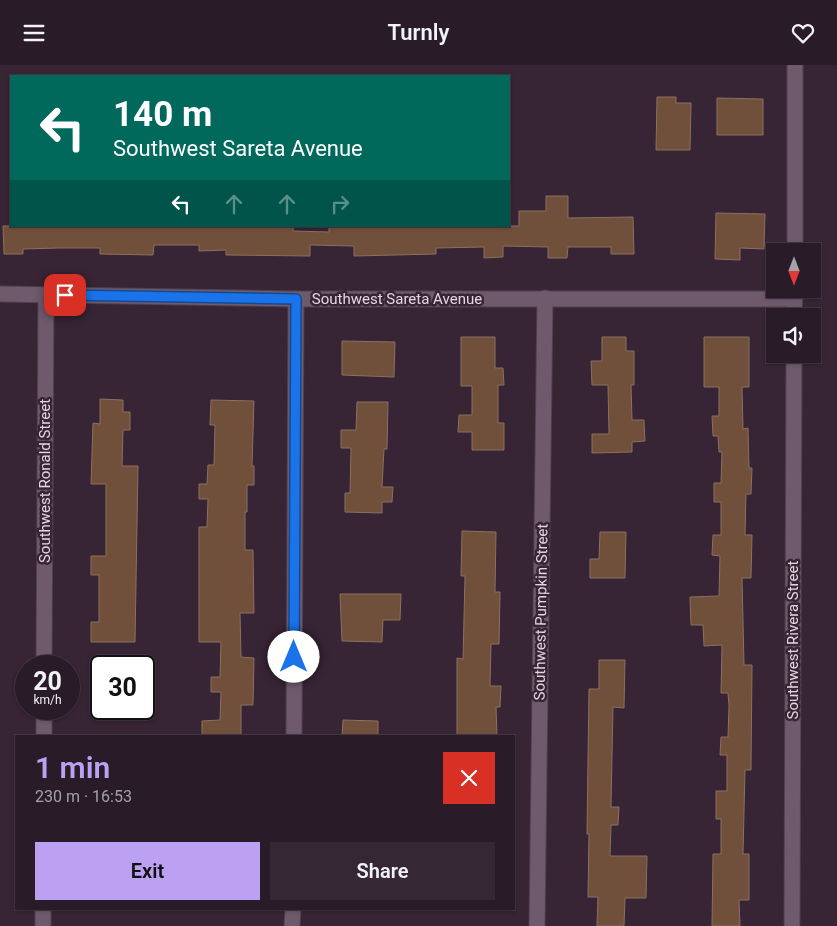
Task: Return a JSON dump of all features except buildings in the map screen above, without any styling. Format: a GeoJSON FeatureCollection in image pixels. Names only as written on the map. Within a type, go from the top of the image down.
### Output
{"type":"FeatureCollection","features":[{"type":"Feature","properties":{"kind":"street"},"geometry":{"type":"LineString","coordinates":[[794,243],[795,65]]}},
{"type":"Feature","properties":{"kind":"street","name":"Southwest Sareta Avenue"},"geometry":{"type":"LineString","coordinates":[[0,294],[296,299],[766,294]]}},
{"type":"Feature","properties":{"kind":"street","name":"Southwest Ronald Street"},"geometry":{"type":"LineString","coordinates":[[44,655],[46,295]]}},
{"type":"Feature","properties":{"kind":"street","name":"Southwest Pumpkin Street"},"geometry":{"type":"LineString","coordinates":[[537,926],[545,298]]}},
{"type":"Feature","properties":{"kind":"street"},"geometry":{"type":"LineString","coordinates":[[294,735],[296,299]]}},
{"type":"Feature","properties":{"kind":"street","name":"Southwest Rivera Street"},"geometry":{"type":"LineString","coordinates":[[792,926],[794,363]]}},
{"type":"Feature","properties":{"kind":"street"},"geometry":{"type":"LineString","coordinates":[[44,720],[44,735]]}},
{"type":"Feature","properties":{"kind":"street"},"geometry":{"type":"LineString","coordinates":[[42,926],[43,910]]}},
{"type":"Feature","properties":{"kind":"street"},"geometry":{"type":"LineString","coordinates":[[292,926],[293,910]]}},
{"type":"Feature","properties":{"kind":"route"},"geometry":{"type":"LineString","coordinates":[[65,295],[296,299],[294,657]]}}]}
